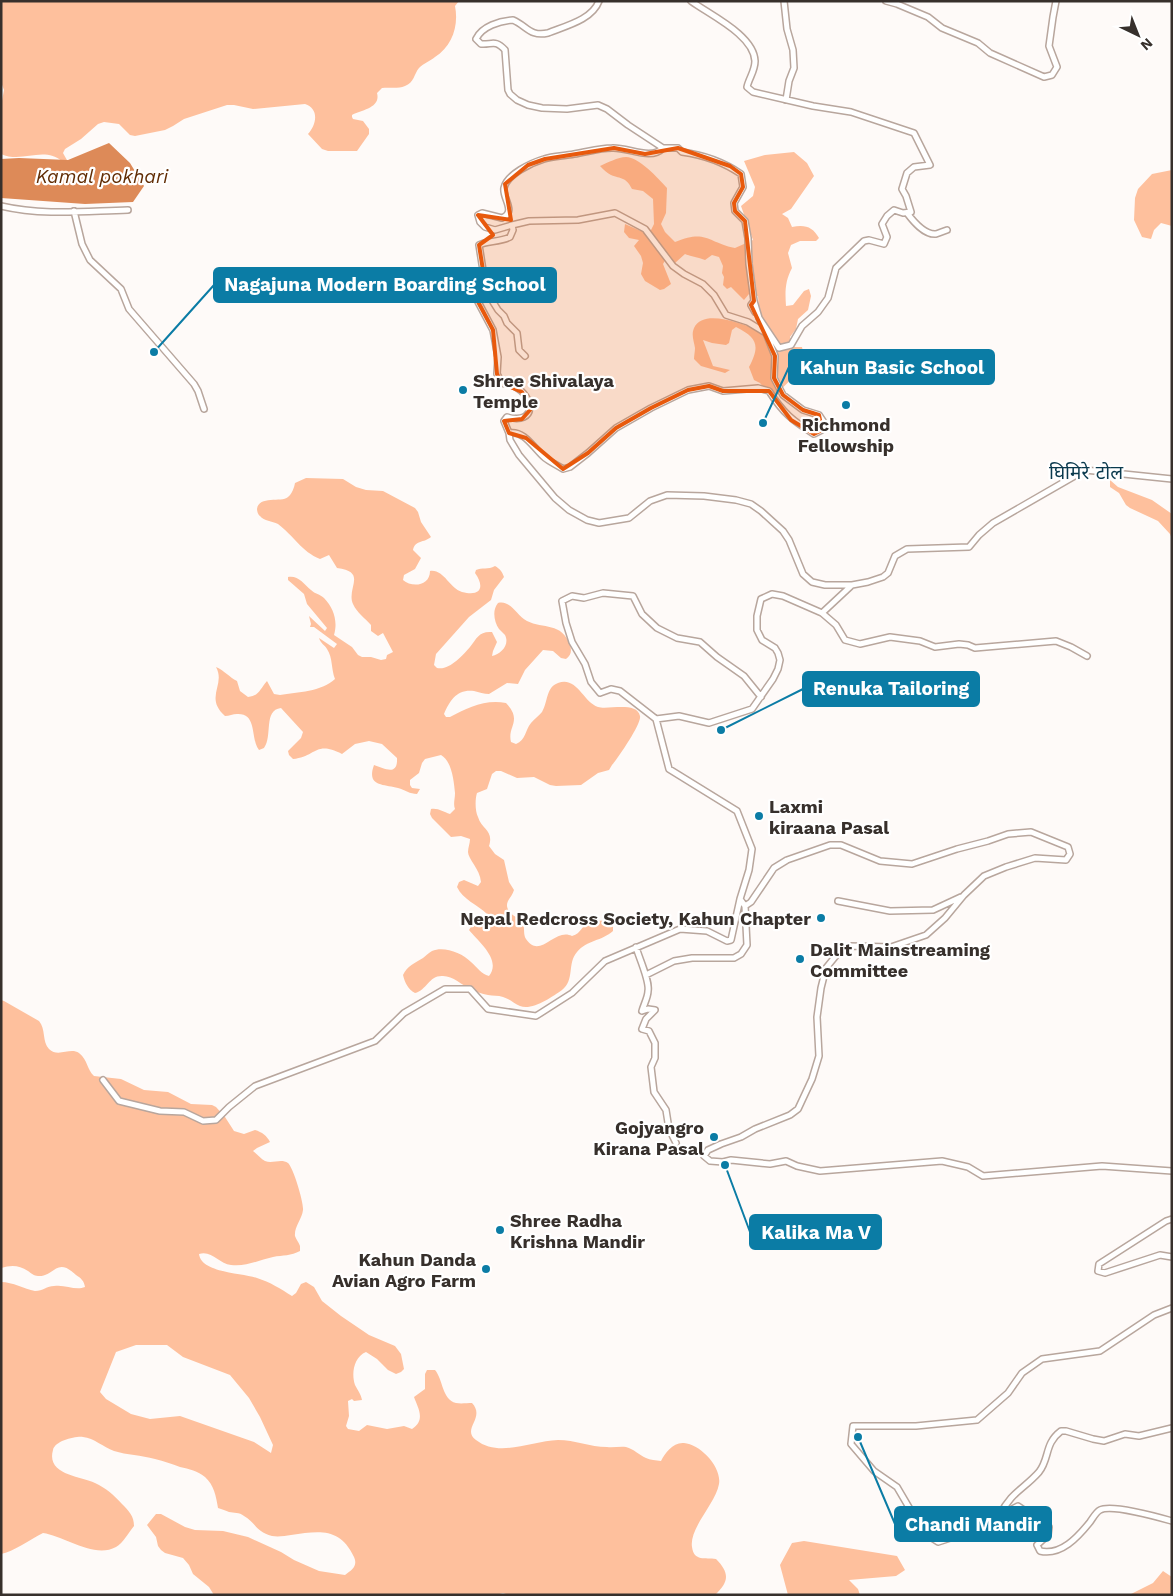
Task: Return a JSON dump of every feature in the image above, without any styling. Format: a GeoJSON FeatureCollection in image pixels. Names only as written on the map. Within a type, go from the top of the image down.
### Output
{"type":"FeatureCollection","features":[{"type":"Feature","properties":{"kind":"street"},"geometry":{"type":"LineString","coordinates":[[598,1],[591,13],[585,17],[548,33],[532,32],[513,20],[484,29],[476,39],[481,44],[496,43],[504,50],[508,90],[517,100],[528,105],[556,109],[598,105],[607,109],[628,126],[663,148],[678,148],[682,152],[702,155],[730,166],[741,174],[743,187],[734,203],[735,211],[745,221],[748,238],[748,264],[754,301],[759,318],[779,348],[791,345],[802,326],[818,312],[828,298],[836,268],[864,241],[869,240],[884,244],[887,236],[882,224],[894,210],[907,213],[913,221],[926,231],[935,234],[947,230]]}},
{"type":"Feature","properties":{"kind":"street"},"geometry":{"type":"LineString","coordinates":[[691,1],[725,22],[750,45],[754,52],[755,63],[754,71],[747,87],[756,94],[856,113],[914,133],[930,165],[914,167],[908,173],[902,189],[910,212],[907,213]]}},
{"type":"Feature","properties":{"kind":"street"},"geometry":{"type":"LineString","coordinates":[[784,1],[787,29],[793,50],[794,68],[789,81],[786,100]]}},
{"type":"Feature","properties":{"kind":"street"},"geometry":{"type":"LineString","coordinates":[[886,1],[928,17],[942,28],[978,43],[990,53],[1044,77],[1052,75],[1057,67],[1049,46],[1056,1]]}},
{"type":"Feature","properties":{"kind":"street"},"geometry":{"type":"LineString","coordinates":[[663,148],[660,152],[654,154],[645,154],[626,149],[601,149],[528,164],[505,184],[504,190],[509,209],[508,215],[502,218],[482,213],[478,215],[480,222],[490,230],[501,230],[529,221],[578,220],[615,213],[623,216],[645,229],[673,266],[703,284],[714,295],[726,315],[748,322],[766,333]]}},
{"type":"Feature","properties":{"kind":"street"},"geometry":{"type":"LineString","coordinates":[[1,206],[49,213],[128,210]]}},
{"type":"Feature","properties":{"kind":"street"},"geometry":{"type":"LineString","coordinates":[[74,211],[82,244],[90,260],[120,289],[129,309],[194,384],[204,410]]}},
{"type":"Feature","properties":{"kind":"street"},"geometry":{"type":"LineString","coordinates":[[512,225],[514,230],[510,237],[479,245],[484,283],[492,294],[493,302],[504,316],[506,323],[513,327],[517,333],[520,350],[525,356]]}},
{"type":"Feature","properties":{"kind":"street"},"geometry":{"type":"LineString","coordinates":[[484,283],[478,290],[476,298],[493,330],[498,357],[497,374],[502,383],[513,385],[522,392],[530,404],[530,410],[522,419],[507,417],[504,420],[510,440],[519,455],[555,498],[569,510],[587,520],[599,523],[629,518],[650,501],[667,495],[704,496],[736,500],[751,504],[783,531],[803,574],[812,582],[825,585],[852,585],[883,577],[888,573],[895,556],[907,549],[969,547],[993,523],[1085,470],[1172,479]]}},
{"type":"Feature","properties":{"kind":"street"},"geometry":{"type":"LineString","coordinates":[[509,433],[518,434],[526,438],[545,458],[562,469],[570,467],[616,428],[651,408],[688,390],[708,386],[723,391],[758,388],[769,392],[791,420],[814,434],[822,430],[823,421],[819,415],[803,410],[783,395],[774,378],[775,356],[766,333],[751,305],[754,301]]}},
{"type":"Feature","properties":{"kind":"street"},"geometry":{"type":"LineString","coordinates":[[822,613],[852,585]]}},
{"type":"Feature","properties":{"kind":"street"},"geometry":{"type":"LineString","coordinates":[[103,1080],[120,1101],[160,1111],[184,1112],[203,1121],[216,1120],[255,1086],[375,1041],[404,1013],[445,989],[470,989],[488,1008],[536,1016],[572,993],[605,961],[680,929],[707,931],[727,941],[730,940],[749,870],[752,849],[737,812],[669,769],[656,719],[620,691],[611,689],[600,692],[591,682],[585,664],[572,642],[562,601],[572,596],[584,598],[603,593],[633,596],[642,614],[657,628],[677,638],[700,642],[744,676],[761,697]]}},
{"type":"Feature","properties":{"kind":"street"},"geometry":{"type":"LineString","coordinates":[[656,719],[679,716],[709,723],[752,709],[773,679],[778,670],[780,660],[775,648],[762,640],[757,630],[757,616],[761,599],[772,594],[783,596],[822,613],[836,626],[845,640],[860,644],[890,637],[920,641],[935,647],[959,644],[975,648],[1056,641],[1088,656]]}},
{"type":"Feature","properties":{"kind":"street"},"geometry":{"type":"LineString","coordinates":[[744,906],[751,902],[774,868],[786,860],[830,845],[841,844],[880,861],[912,864],[1008,834],[1031,832],[1068,847],[1070,854],[1066,860],[1035,858],[984,876],[964,895],[945,918],[926,935],[892,947],[850,946],[839,952],[826,968],[817,1017],[819,1056],[812,1079],[798,1109],[790,1115],[708,1150],[704,1156],[710,1161],[723,1162],[731,1160],[770,1164],[786,1161],[797,1166],[820,1170],[942,1161],[968,1167],[984,1176],[1102,1166],[1172,1171]]}},
{"type":"Feature","properties":{"kind":"street"},"geometry":{"type":"LineString","coordinates":[[838,901],[890,911],[933,910],[964,895]]}},
{"type":"Feature","properties":{"kind":"street"},"geometry":{"type":"LineString","coordinates":[[646,975],[674,961],[692,958],[734,958],[741,954],[746,946],[744,906],[740,900]]}},
{"type":"Feature","properties":{"kind":"street"},"geometry":{"type":"LineString","coordinates":[[636,947],[640,963],[646,975],[648,990],[642,1011],[648,1009],[655,1010],[646,1019],[642,1029],[649,1031],[655,1043],[655,1058],[651,1067],[654,1092],[666,1110],[669,1129],[676,1143]]}},
{"type":"Feature","properties":{"kind":"street"},"geometry":{"type":"LineString","coordinates":[[1172,1220],[1166,1221],[1099,1264],[1098,1271],[1106,1273],[1160,1255],[1172,1257]]}},
{"type":"Feature","properties":{"kind":"street"},"geometry":{"type":"LineString","coordinates":[[1172,1308],[1154,1316],[1100,1351],[1042,1359],[1022,1373],[1008,1393],[977,1420],[916,1426],[853,1426],[851,1444],[874,1471],[897,1487],[924,1533],[938,1542],[975,1530],[1018,1506],[1048,1527],[1048,1535],[1036,1544],[1040,1551],[1047,1553],[1068,1546],[1079,1536],[1099,1510],[1109,1508],[1123,1509],[1172,1521]]}},
{"type":"Feature","properties":{"kind":"street"},"geometry":{"type":"LineString","coordinates":[[999,1516],[1006,1503],[1039,1471],[1052,1439],[1061,1431],[1104,1440],[1125,1434],[1139,1436],[1172,1428]]}},
{"type":"Feature","properties":{"kind":"highlighted area"},"geometry":{"type":"Polygon","coordinates":[[[614,148],[645,154],[678,148],[730,166],[741,174],[743,187],[734,203],[735,211],[745,221],[754,301],[751,305],[775,356],[774,378],[783,395],[803,410],[819,415],[822,430],[814,434],[791,420],[769,391],[723,391],[709,386],[688,390],[651,408],[616,428],[588,453],[563,469],[526,438],[509,433],[504,421],[522,419],[530,410],[522,392],[502,383],[497,374],[493,330],[476,298],[485,283],[479,245],[493,235],[478,215],[511,220],[505,184],[528,165],[545,159],[614,148]]]}},
{"type":"Feature","properties":{"kind":"shaded area"},"geometry":{"type":"Polygon","coordinates":[[[1,1],[459,1],[455,6],[455,28],[446,47],[419,68],[408,85],[382,88],[377,93],[376,102],[373,105],[352,115],[353,119],[363,121],[369,129],[369,134],[357,151],[328,151],[322,149],[308,134],[315,122],[315,113],[310,106],[305,104],[253,109],[227,105],[184,119],[165,130],[135,136],[130,135],[119,124],[104,122],[98,124],[81,139],[65,149],[63,153],[68,162],[63,162],[48,155],[9,157],[1,154],[1,106],[4,90],[1,82],[1,1]]]}},
{"type":"Feature","properties":{"kind":"shaded area"},"geometry":{"type":"Polygon","coordinates":[[[794,152],[807,163],[814,176],[791,209],[782,214],[788,218],[792,227],[808,227],[819,238],[816,241],[800,241],[791,245],[788,253],[792,268],[786,287],[786,306],[793,305],[804,291],[809,289],[811,296],[808,310],[798,319],[796,329],[790,337],[792,347],[802,347],[805,361],[804,367],[772,398],[760,383],[754,380],[749,367],[756,348],[753,339],[736,327],[732,330],[729,343],[726,345],[703,340],[713,366],[730,370],[725,373],[701,366],[694,359],[693,333],[694,328],[699,322],[714,318],[723,319],[756,329],[759,310],[758,296],[749,294],[744,300],[731,287],[727,289],[723,285],[723,266],[719,257],[712,255],[705,260],[685,254],[675,263],[670,256],[667,257],[663,264],[671,284],[660,290],[645,281],[641,274],[643,263],[641,256],[634,246],[639,240],[629,238],[624,232],[625,224],[641,231],[651,230],[654,224],[653,199],[643,191],[632,189],[625,180],[610,174],[600,166],[620,158],[631,158],[637,160],[659,179],[667,188],[666,213],[661,224],[665,232],[675,242],[685,238],[700,237],[735,248],[753,240],[741,206],[753,196],[755,187],[744,161],[765,155],[794,152]]]}},
{"type":"Feature","properties":{"kind":"shaded area"},"geometry":{"type":"Polygon","coordinates":[[[1172,170],[1172,226],[1161,223],[1154,230],[1151,239],[1142,237],[1134,220],[1135,198],[1138,189],[1152,174],[1172,170]]]}},
{"type":"Feature","properties":{"kind":"shaded area"},"geometry":{"type":"Polygon","coordinates":[[[306,478],[343,479],[356,487],[366,490],[383,491],[415,508],[421,522],[431,537],[414,547],[413,550],[421,558],[415,569],[404,575],[403,580],[407,583],[415,585],[424,583],[430,571],[435,571],[457,590],[473,593],[479,590],[480,586],[475,573],[476,570],[495,566],[500,569],[504,577],[494,590],[491,600],[469,617],[436,654],[434,665],[437,668],[451,665],[484,633],[492,632],[497,642],[492,656],[504,648],[506,642],[505,635],[497,626],[495,620],[494,612],[498,603],[510,606],[527,621],[557,629],[567,638],[571,651],[566,659],[561,658],[553,651],[543,650],[525,670],[518,684],[507,683],[489,694],[474,691],[463,692],[455,696],[449,704],[444,714],[446,717],[484,703],[506,703],[511,709],[514,719],[510,736],[511,742],[516,744],[522,740],[531,723],[542,712],[551,688],[558,683],[565,682],[575,686],[588,700],[598,707],[628,707],[638,711],[640,720],[634,733],[609,770],[598,773],[581,785],[556,786],[534,777],[517,778],[501,771],[496,771],[492,774],[487,789],[477,793],[476,812],[489,833],[489,846],[495,854],[504,860],[509,882],[514,890],[507,903],[507,908],[510,913],[522,922],[525,937],[531,945],[542,945],[566,934],[572,936],[578,933],[586,924],[594,921],[605,921],[613,926],[613,931],[609,934],[585,945],[577,952],[572,961],[570,976],[566,986],[558,993],[536,1005],[530,1007],[520,1006],[503,997],[486,995],[470,989],[447,976],[434,978],[415,993],[405,981],[403,975],[409,967],[431,952],[442,949],[458,953],[486,975],[489,976],[492,970],[491,957],[469,930],[472,925],[487,923],[487,914],[466,899],[457,887],[459,882],[464,880],[478,886],[481,882],[479,873],[469,855],[470,839],[461,836],[451,837],[430,814],[431,809],[450,814],[455,809],[453,778],[445,758],[441,755],[425,759],[419,773],[410,780],[412,788],[420,789],[417,794],[412,793],[374,781],[372,772],[374,765],[390,770],[395,768],[397,764],[397,758],[382,744],[369,741],[355,744],[342,754],[333,750],[321,749],[301,758],[293,759],[288,751],[301,738],[303,732],[281,708],[272,713],[267,743],[264,748],[259,750],[256,745],[251,722],[248,718],[237,714],[225,716],[216,703],[219,680],[216,667],[237,681],[240,691],[248,697],[257,694],[267,681],[274,694],[280,695],[323,687],[335,679],[329,652],[319,638],[334,648],[337,644],[314,627],[310,627],[309,616],[325,631],[327,628],[307,604],[304,594],[288,580],[288,577],[298,579],[324,598],[334,615],[336,625],[334,635],[352,647],[358,655],[381,660],[386,659],[387,655],[393,652],[383,633],[378,636],[371,631],[371,625],[353,604],[354,577],[352,573],[337,568],[329,555],[320,559],[314,556],[278,524],[264,519],[258,514],[257,509],[262,502],[285,499],[293,491],[295,483],[306,478]]]}},
{"type":"Feature","properties":{"kind":"shaded area"},"geometry":{"type":"Polygon","coordinates":[[[1110,480],[1118,487],[1152,500],[1172,514],[1172,539],[1158,521],[1126,505],[1119,493],[1110,487],[1110,480]]]}},
{"type":"Feature","properties":{"kind":"shaded area"},"geometry":{"type":"Polygon","coordinates":[[[1,1000],[39,1021],[43,1028],[47,1046],[53,1052],[75,1051],[79,1053],[94,1076],[121,1079],[144,1090],[168,1092],[191,1104],[212,1105],[225,1117],[234,1131],[244,1134],[255,1130],[266,1136],[270,1142],[253,1151],[262,1159],[268,1162],[283,1161],[288,1163],[295,1178],[303,1206],[295,1233],[300,1251],[290,1255],[237,1265],[227,1264],[212,1255],[199,1254],[201,1260],[215,1269],[251,1276],[275,1286],[292,1296],[301,1284],[306,1282],[314,1287],[322,1301],[341,1316],[369,1335],[395,1346],[401,1354],[404,1369],[396,1374],[388,1370],[377,1359],[366,1352],[356,1361],[354,1380],[362,1400],[354,1401],[352,1399],[348,1401],[349,1416],[346,1426],[348,1429],[359,1431],[367,1425],[387,1429],[404,1426],[412,1429],[419,1422],[420,1418],[414,1397],[425,1389],[425,1374],[427,1370],[435,1370],[445,1394],[451,1401],[472,1403],[476,1408],[471,1432],[472,1436],[485,1445],[495,1448],[564,1440],[601,1447],[626,1447],[648,1459],[661,1461],[676,1444],[690,1444],[697,1447],[709,1458],[719,1477],[717,1491],[698,1524],[692,1540],[693,1552],[701,1558],[716,1559],[726,1573],[725,1582],[715,1595],[509,1595],[503,1593],[496,1595],[214,1595],[209,1587],[193,1574],[183,1558],[165,1553],[158,1546],[156,1537],[147,1525],[156,1514],[161,1514],[185,1527],[195,1530],[223,1531],[248,1537],[319,1571],[345,1575],[354,1568],[355,1560],[342,1540],[328,1533],[272,1536],[262,1532],[248,1518],[238,1513],[218,1508],[211,1484],[205,1477],[190,1469],[114,1451],[83,1437],[75,1437],[57,1444],[53,1450],[52,1458],[54,1465],[59,1470],[95,1483],[110,1492],[129,1511],[134,1526],[119,1545],[107,1550],[89,1549],[43,1533],[1,1554],[1,1282],[35,1291],[52,1286],[85,1287],[81,1279],[64,1267],[38,1276],[18,1267],[1,1268],[1,1000]],[[136,1345],[116,1352],[100,1392],[106,1399],[131,1414],[150,1419],[180,1416],[254,1442],[271,1453],[273,1445],[260,1417],[249,1398],[230,1375],[183,1357],[167,1345],[136,1345]]]}},
{"type":"Feature","properties":{"kind":"shaded area"},"geometry":{"type":"Polygon","coordinates":[[[804,1541],[897,1556],[905,1570],[896,1576],[849,1580],[858,1589],[860,1595],[788,1595],[780,1565],[792,1543],[804,1541]]]}},
{"type":"Feature","properties":{"kind":"shaded area"},"geometry":{"type":"Polygon","coordinates":[[[1163,1571],[1172,1577],[1172,1595],[1129,1595],[1153,1583],[1163,1571]]]}},
{"type":"Feature","properties":{"kind":"water","name":"Kamal pokhari"},"geometry":{"type":"Polygon","coordinates":[[[109,143],[130,163],[144,186],[133,202],[85,204],[1,198],[1,159],[68,160],[109,143]]]}},
{"type":"Feature","properties":{"kind":"place","name":"Nagajuna Modern Boarding School"},"geometry":{"type":"Point","coordinates":[154,352]}},
{"type":"Feature","properties":{"kind":"place","name":"Shree Shivalaya Temple"},"geometry":{"type":"Point","coordinates":[463,390]}},
{"type":"Feature","properties":{"kind":"place","name":"Richmond Fellowship"},"geometry":{"type":"Point","coordinates":[846,405]}},
{"type":"Feature","properties":{"kind":"place","name":"Kahun Basic School"},"geometry":{"type":"Point","coordinates":[763,423]}},
{"type":"Feature","properties":{"kind":"place","name":"Renuka Tailoring"},"geometry":{"type":"Point","coordinates":[721,730]}},
{"type":"Feature","properties":{"kind":"place","name":"Laxmi kiraana Pasal"},"geometry":{"type":"Point","coordinates":[759,816]}},
{"type":"Feature","properties":{"kind":"place","name":"Nepal Redcross Society, Kahun Chapter"},"geometry":{"type":"Point","coordinates":[821,918]}},
{"type":"Feature","properties":{"kind":"place","name":"Dalit Mainstreaming Committee"},"geometry":{"type":"Point","coordinates":[800,959]}},
{"type":"Feature","properties":{"kind":"place","name":"Gojyangro Kirana Pasal"},"geometry":{"type":"Point","coordinates":[714,1137]}},
{"type":"Feature","properties":{"kind":"place","name":"Kalika Ma V"},"geometry":{"type":"Point","coordinates":[725,1165]}},
{"type":"Feature","properties":{"kind":"place","name":"Shree Radha Krishna Mandir"},"geometry":{"type":"Point","coordinates":[500,1230]}},
{"type":"Feature","properties":{"kind":"place","name":"Kahun Danda Avian Agro Farm"},"geometry":{"type":"Point","coordinates":[486,1269]}},
{"type":"Feature","properties":{"kind":"place","name":"Chandi Mandir"},"geometry":{"type":"Point","coordinates":[858,1437]}},
{"type":"Feature","properties":{"kind":"district","name":"घिमिरे टोल"},"geometry":{"type":"Point","coordinates":[1086,472]}}]}
